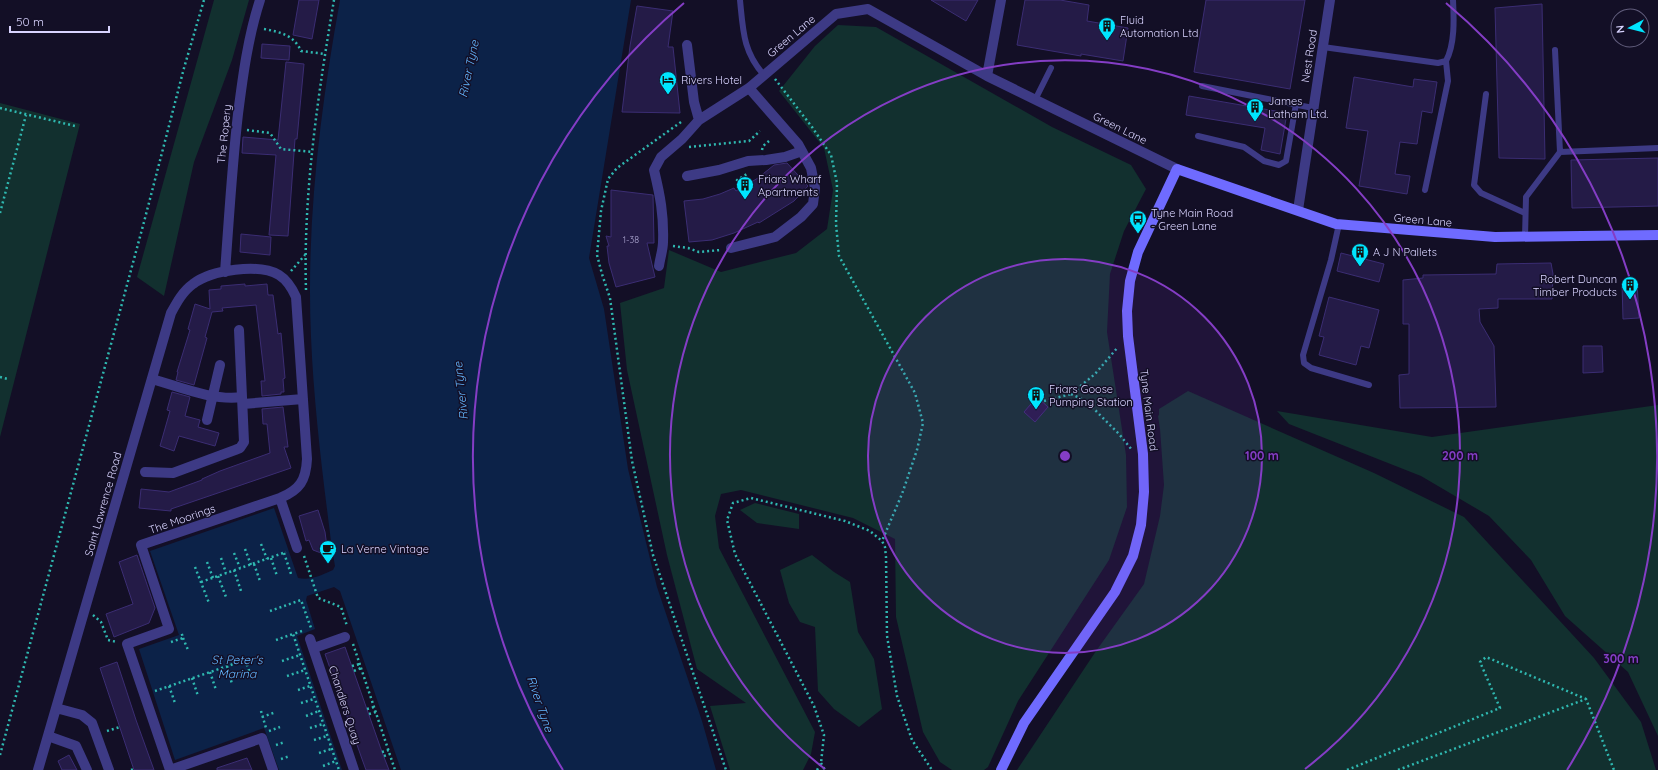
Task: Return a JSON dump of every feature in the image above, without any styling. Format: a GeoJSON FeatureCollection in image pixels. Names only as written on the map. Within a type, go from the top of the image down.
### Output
{"type":"FeatureCollection","features":[{"type":"Feature","properties":{"kind":"street","name":"The Ropery"},"geometry":{"type":"LineString","coordinates":[[225,272],[236,129],[243,72],[251,28],[260,0]]}},
{"type":"Feature","properties":{"kind":"street"},"geometry":{"type":"LineString","coordinates":[[987,76],[1000,0]]}},
{"type":"Feature","properties":{"kind":"street","name":"Nest Road"},"geometry":{"type":"LineString","coordinates":[[1298,210],[1330,0]]}},
{"type":"Feature","properties":{"kind":"street","name":"Green Lane"},"geometry":{"type":"LineString","coordinates":[[659,266],[663,244],[663,223],[661,200],[654,170],[660,157],[677,144],[699,120],[749,88],[836,14],[868,5],[987,76],[1177,169],[1339,224],[1496,237],[1658,235]]}},
{"type":"Feature","properties":{"kind":"street"},"geometry":{"type":"LineString","coordinates":[[687,45],[694,102],[699,120]]}},
{"type":"Feature","properties":{"kind":"street"},"geometry":{"type":"LineString","coordinates":[[731,248],[775,237],[801,217],[814,204],[816,188],[811,168],[798,144],[749,88]]}},
{"type":"Feature","properties":{"kind":"street"},"geometry":{"type":"LineString","coordinates":[[687,176],[720,170],[748,161],[766,160],[802,151]]}},
{"type":"Feature","properties":{"kind":"street","name":"Tyne Main Road"},"geometry":{"type":"LineString","coordinates":[[1001,770],[1024,723],[1115,592],[1132,556],[1141,518],[1144,492],[1143,454],[1128,336],[1127,311],[1130,282],[1138,252],[1177,169]]}},
{"type":"Feature","properties":{"kind":"street"},"geometry":{"type":"LineString","coordinates":[[225,272],[260,269],[274,272],[284,279]]}},
{"type":"Feature","properties":{"kind":"street","name":"Saint Lawrence Road"},"geometry":{"type":"LineString","coordinates":[[38,770],[171,313],[180,297],[194,283],[214,274],[225,272]]}},
{"type":"Feature","properties":{"kind":"street","name":"The Moorings"},"geometry":{"type":"LineString","coordinates":[[275,765],[262,738],[170,770],[127,644],[169,629],[141,546],[280,498],[296,489],[305,476],[307,459],[297,306],[292,290],[284,279]]}},
{"type":"Feature","properties":{"kind":"street"},"geometry":{"type":"LineString","coordinates":[[145,472],[173,473],[240,448],[244,442],[239,330]]}},
{"type":"Feature","properties":{"kind":"street"},"geometry":{"type":"LineString","coordinates":[[207,420],[220,365]]}},
{"type":"Feature","properties":{"kind":"street"},"geometry":{"type":"LineString","coordinates":[[152,379],[212,396],[234,398],[243,401],[303,399]]}},
{"type":"Feature","properties":{"kind":"street"},"geometry":{"type":"LineString","coordinates":[[280,498],[300,550]]}},
{"type":"Feature","properties":{"kind":"street","name":"Chandlers Quay"},"geometry":{"type":"LineString","coordinates":[[348,636],[312,644],[354,770]]}},
{"type":"Feature","properties":{"kind":"street"},"geometry":{"type":"LineString","coordinates":[[56,708],[82,715],[92,723],[109,770]]}},
{"type":"Feature","properties":{"kind":"street"},"geometry":{"type":"LineString","coordinates":[[48,736],[76,746],[88,770]]}},
{"type":"Feature","properties":{"kind":"lane"},"geometry":{"type":"LineString","coordinates":[[740,0],[746,47],[757,67],[768,72]]}},
{"type":"Feature","properties":{"kind":"lane"},"geometry":{"type":"LineString","coordinates":[[1425,190],[1448,81],[1446,61],[1450,52],[1453,27],[1453,0]]}},
{"type":"Feature","properties":{"kind":"lane"},"geometry":{"type":"LineString","coordinates":[[1323,47],[1438,63],[1446,61]]}},
{"type":"Feature","properties":{"kind":"lane"},"geometry":{"type":"LineString","coordinates":[[1525,237],[1526,197],[1560,152],[1555,50]]}},
{"type":"Feature","properties":{"kind":"lane"},"geometry":{"type":"LineString","coordinates":[[1035,100],[1051,68]]}},
{"type":"Feature","properties":{"kind":"lane"},"geometry":{"type":"LineString","coordinates":[[1202,86],[1313,108]]}},
{"type":"Feature","properties":{"kind":"lane"},"geometry":{"type":"LineString","coordinates":[[1486,94],[1474,185],[1481,193],[1526,213]]}},
{"type":"Feature","properties":{"kind":"lane"},"geometry":{"type":"LineString","coordinates":[[1198,136],[1244,147],[1264,161],[1279,165],[1286,160],[1296,104]]}},
{"type":"Feature","properties":{"kind":"lane"},"geometry":{"type":"LineString","coordinates":[[1560,152],[1658,148]]}},
{"type":"Feature","properties":{"kind":"lane"},"geometry":{"type":"LineString","coordinates":[[1339,224],[1331,260],[1303,355],[1304,363],[1311,368],[1369,385]]}},
{"type":"Feature","properties":{"kind":"path"},"geometry":{"type":"LineString","coordinates":[[0,754],[140,237],[184,68],[204,0]]}},
{"type":"Feature","properties":{"kind":"path"},"geometry":{"type":"LineString","coordinates":[[306,292],[305,255],[310,181],[325,54],[334,0]]}},
{"type":"Feature","properties":{"kind":"path"},"geometry":{"type":"LineString","coordinates":[[251,28],[276,31],[288,35],[298,43],[301,51],[325,54]]}},
{"type":"Feature","properties":{"kind":"path"},"geometry":{"type":"LineString","coordinates":[[768,72],[772,75],[812,127],[831,155],[836,183],[836,224],[839,256],[915,393],[923,423],[917,450],[902,494],[882,541]]}},
{"type":"Feature","properties":{"kind":"path"},"geometry":{"type":"LineString","coordinates":[[0,108],[75,126]]}},
{"type":"Feature","properties":{"kind":"path"},"geometry":{"type":"LineString","coordinates":[[0,213],[26,115]]}},
{"type":"Feature","properties":{"kind":"path"},"geometry":{"type":"LineString","coordinates":[[699,120],[688,119],[677,124],[617,168],[608,179],[601,211],[597,255],[610,298],[632,461],[653,555],[726,770]]}},
{"type":"Feature","properties":{"kind":"path"},"geometry":{"type":"LineString","coordinates":[[236,129],[270,133],[281,149],[313,152]]}},
{"type":"Feature","properties":{"kind":"path"},"geometry":{"type":"LineString","coordinates":[[677,144],[687,147],[750,141],[760,131]]}},
{"type":"Feature","properties":{"kind":"path"},"geometry":{"type":"LineString","coordinates":[[688,248],[699,252],[731,248]]}},
{"type":"Feature","properties":{"kind":"path"},"geometry":{"type":"LineString","coordinates":[[284,279],[305,255]]}},
{"type":"Feature","properties":{"kind":"path"},"geometry":{"type":"LineString","coordinates":[[1044,401],[1071,394],[1095,374],[1128,336]]}},
{"type":"Feature","properties":{"kind":"path"},"geometry":{"type":"LineString","coordinates":[[0,377],[8,379]]}},
{"type":"Feature","properties":{"kind":"path"},"geometry":{"type":"LineString","coordinates":[[1071,394],[1086,401],[1119,434],[1130,449],[1143,454]]}},
{"type":"Feature","properties":{"kind":"path"},"geometry":{"type":"LineString","coordinates":[[817,770],[821,763],[824,734],[814,706],[735,554],[727,520],[733,503],[751,498],[845,521],[870,531],[882,541],[885,547],[886,557],[887,636],[897,696],[912,740],[932,770]]}},
{"type":"Feature","properties":{"kind":"path"},"geometry":{"type":"LineString","coordinates":[[261,544],[267,559]]}},
{"type":"Feature","properties":{"kind":"path"},"geometry":{"type":"LineString","coordinates":[[245,549],[260,581]]}},
{"type":"Feature","properties":{"kind":"path"},"geometry":{"type":"LineString","coordinates":[[300,550],[306,562],[318,598],[340,607],[348,636],[360,664],[395,770]]}},
{"type":"Feature","properties":{"kind":"path"},"geometry":{"type":"LineString","coordinates":[[234,553],[240,568]]}},
{"type":"Feature","properties":{"kind":"path"},"geometry":{"type":"LineString","coordinates":[[201,582],[285,553],[291,574]]}},
{"type":"Feature","properties":{"kind":"path"},"geometry":{"type":"LineString","coordinates":[[221,558],[226,573]]}},
{"type":"Feature","properties":{"kind":"path"},"geometry":{"type":"LineString","coordinates":[[271,558],[277,576]]}},
{"type":"Feature","properties":{"kind":"path"},"geometry":{"type":"LineString","coordinates":[[207,562],[213,578]]}},
{"type":"Feature","properties":{"kind":"path"},"geometry":{"type":"LineString","coordinates":[[195,567],[209,603]]}},
{"type":"Feature","properties":{"kind":"path"},"geometry":{"type":"LineString","coordinates":[[234,570],[241,591]]}},
{"type":"Feature","properties":{"kind":"path"},"geometry":{"type":"LineString","coordinates":[[218,576],[226,597]]}},
{"type":"Feature","properties":{"kind":"path"},"geometry":{"type":"LineString","coordinates":[[95,615],[101,622],[108,640]]}},
{"type":"Feature","properties":{"kind":"path"},"geometry":{"type":"LineString","coordinates":[[276,640],[293,634]]}},
{"type":"Feature","properties":{"kind":"path"},"geometry":{"type":"LineString","coordinates":[[183,638],[188,650]]}},
{"type":"Feature","properties":{"kind":"path"},"geometry":{"type":"LineString","coordinates":[[282,661],[300,655]]}},
{"type":"Feature","properties":{"kind":"path"},"geometry":{"type":"LineString","coordinates":[[1347,770],[1500,708],[1480,662],[1486,657],[1586,699],[1614,770]]}},
{"type":"Feature","properties":{"kind":"path"},"geometry":{"type":"LineString","coordinates":[[155,691],[245,660],[252,678]]}},
{"type":"Feature","properties":{"kind":"path"},"geometry":{"type":"LineString","coordinates":[[352,666],[360,664]]}},
{"type":"Feature","properties":{"kind":"path"},"geometry":{"type":"LineString","coordinates":[[226,666],[232,684]]}},
{"type":"Feature","properties":{"kind":"path"},"geometry":{"type":"LineString","coordinates":[[354,671],[361,668]]}},
{"type":"Feature","properties":{"kind":"path"},"geometry":{"type":"LineString","coordinates":[[287,676],[305,670]]}},
{"type":"Feature","properties":{"kind":"path"},"geometry":{"type":"LineString","coordinates":[[210,672],[216,690]]}},
{"type":"Feature","properties":{"kind":"path"},"geometry":{"type":"LineString","coordinates":[[192,678],[198,696]]}},
{"type":"Feature","properties":{"kind":"path"},"geometry":{"type":"LineString","coordinates":[[169,686],[175,704]]}},
{"type":"Feature","properties":{"kind":"path"},"geometry":{"type":"LineString","coordinates":[[298,690],[310,686]]}},
{"type":"Feature","properties":{"kind":"path"},"geometry":{"type":"LineString","coordinates":[[301,703],[314,698]]}},
{"type":"Feature","properties":{"kind":"path"},"geometry":{"type":"LineString","coordinates":[[1398,770],[1586,699]]}},
{"type":"Feature","properties":{"kind":"path"},"geometry":{"type":"LineString","coordinates":[[367,709],[374,707]]}},
{"type":"Feature","properties":{"kind":"path"},"geometry":{"type":"LineString","coordinates":[[306,716],[319,711]]}},
{"type":"Feature","properties":{"kind":"path"},"geometry":{"type":"LineString","coordinates":[[262,717],[276,712]]}},
{"type":"Feature","properties":{"kind":"path"},"geometry":{"type":"LineString","coordinates":[[369,714],[376,712]]}},
{"type":"Feature","properties":{"kind":"path"},"geometry":{"type":"LineString","coordinates":[[310,728],[323,723]]}},
{"type":"Feature","properties":{"kind":"path"},"geometry":{"type":"LineString","coordinates":[[268,731],[280,727]]}},
{"type":"Feature","properties":{"kind":"path"},"geometry":{"type":"LineString","coordinates":[[314,740],[327,736]]}},
{"type":"Feature","properties":{"kind":"path"},"geometry":{"type":"LineString","coordinates":[[272,746],[285,742]]}},
{"type":"Feature","properties":{"kind":"path"},"geometry":{"type":"LineString","coordinates":[[319,753],[331,749]]}},
{"type":"Feature","properties":{"kind":"path"},"geometry":{"type":"LineString","coordinates":[[382,752],[389,750]]}},
{"type":"Feature","properties":{"kind":"path"},"geometry":{"type":"LineString","coordinates":[[384,756],[390,754]]}},
{"type":"Feature","properties":{"kind":"path"},"geometry":{"type":"LineString","coordinates":[[275,765],[290,756]]}},
{"type":"Feature","properties":{"kind":"path"},"geometry":{"type":"LineString","coordinates":[[323,766],[336,761]]}},
{"type":"Feature","properties":{"kind":"path"},"geometry":{"type":"LineString","coordinates":[[821,763],[825,770]]}},
{"type":"Feature","properties":{"kind":"green space"},"geometry":{"type":"Polygon","coordinates":[[[214,0],[249,0],[232,60],[194,162],[164,296],[137,277],[214,0]]]}},
{"type":"Feature","properties":{"kind":"green space"},"geometry":{"type":"Polygon","coordinates":[[[838,25],[876,27],[1052,127],[1131,165],[1146,189],[1124,231],[1110,274],[1107,332],[1126,455],[1127,507],[1109,560],[1018,701],[988,767],[984,770],[952,770],[940,762],[923,732],[896,617],[895,539],[853,518],[741,490],[721,494],[715,516],[719,548],[815,732],[811,754],[803,770],[730,770],[710,706],[746,703],[697,669],[667,555],[627,370],[620,303],[664,288],[669,250],[721,272],[796,253],[827,229],[833,190],[824,148],[779,91],[815,46],[838,25]]]}},
{"type":"Feature","properties":{"kind":"green space"},"geometry":{"type":"Polygon","coordinates":[[[0,103],[80,124],[0,437],[0,103]]]}},
{"type":"Feature","properties":{"kind":"green space"},"geometry":{"type":"Polygon","coordinates":[[[1188,391],[1374,473],[1464,517],[1594,658],[1641,722],[1656,770],[1017,770],[1096,651],[1144,584],[1160,516],[1164,485],[1158,416],[1159,409],[1188,391]]]}},
{"type":"Feature","properties":{"kind":"green space"},"geometry":{"type":"Polygon","coordinates":[[[1658,405],[1658,736],[1628,672],[1565,616],[1531,560],[1489,516],[1421,476],[1289,424],[1277,411],[1432,437],[1658,405]]]}},
{"type":"Feature","properties":{"kind":"green space"},"geometry":{"type":"Polygon","coordinates":[[[755,503],[799,514],[799,529],[757,523],[740,510],[755,503]]]}},
{"type":"Feature","properties":{"kind":"green space"},"geometry":{"type":"Polygon","coordinates":[[[812,555],[850,582],[858,632],[874,659],[882,709],[859,727],[834,709],[818,691],[815,627],[800,622],[789,603],[780,570],[812,555]]]}},
{"type":"Feature","properties":{"kind":"water"},"geometry":{"type":"Polygon","coordinates":[[[340,0],[631,0],[589,258],[604,309],[628,469],[657,587],[702,721],[716,770],[401,770],[340,591],[334,587],[307,596],[306,600],[315,629],[297,636],[342,770],[279,770],[264,728],[175,760],[139,649],[179,635],[150,551],[274,508],[298,578],[307,579],[316,577],[333,570],[335,566],[325,496],[312,364],[310,295],[316,168],[326,84],[340,0]]]}},
{"type":"Feature","properties":{"kind":"building"},"geometry":{"type":"Polygon","coordinates":[[[299,0],[319,0],[312,39],[293,35],[299,0]]]}},
{"type":"Feature","properties":{"kind":"building"},"geometry":{"type":"Polygon","coordinates":[[[931,0],[978,0],[966,21],[931,0]]]}},
{"type":"Feature","properties":{"kind":"building"},"geometry":{"type":"Polygon","coordinates":[[[1025,0],[1060,0],[1089,5],[1087,21],[1128,28],[1123,61],[1081,54],[1081,56],[1017,45],[1025,0]]]}},
{"type":"Feature","properties":{"kind":"building"},"geometry":{"type":"Polygon","coordinates":[[[1206,0],[1305,0],[1290,89],[1194,72],[1206,0]]]}},
{"type":"Feature","properties":{"kind":"building"},"geometry":{"type":"Polygon","coordinates":[[[1542,4],[1545,159],[1499,158],[1495,8],[1542,4]]]}},
{"type":"Feature","properties":{"kind":"building"},"geometry":{"type":"Polygon","coordinates":[[[637,6],[673,11],[668,47],[673,47],[680,113],[622,112],[630,46],[637,6]]]}},
{"type":"Feature","properties":{"kind":"building"},"geometry":{"type":"Polygon","coordinates":[[[262,44],[290,46],[289,60],[261,58],[262,44]]]}},
{"type":"Feature","properties":{"kind":"building"},"geometry":{"type":"Polygon","coordinates":[[[286,62],[304,64],[297,139],[295,139],[288,236],[269,235],[276,155],[242,153],[243,137],[278,140],[286,62]]]}},
{"type":"Feature","properties":{"kind":"building"},"geometry":{"type":"Polygon","coordinates":[[[1354,77],[1413,87],[1414,79],[1437,82],[1432,113],[1422,111],[1417,144],[1400,142],[1395,174],[1410,176],[1407,194],[1359,186],[1368,131],[1346,128],[1354,77]]]}},
{"type":"Feature","properties":{"kind":"building","name":"James Latham Ltd."},"geometry":{"type":"Polygon","coordinates":[[[1189,96],[1287,113],[1280,154],[1261,150],[1265,128],[1186,115],[1189,96]]]}},
{"type":"Feature","properties":{"kind":"building"},"geometry":{"type":"Polygon","coordinates":[[[1658,158],[1658,206],[1572,208],[1571,160],[1658,158]]]}},
{"type":"Feature","properties":{"kind":"building","name":"Friars Wharf Apartments"},"geometry":{"type":"Polygon","coordinates":[[[787,163],[808,186],[794,201],[759,223],[758,222],[734,233],[712,240],[689,242],[684,201],[703,199],[734,188],[736,191],[758,178],[774,165],[787,163]]]}},
{"type":"Feature","properties":{"kind":"building"},"geometry":{"type":"Polygon","coordinates":[[[611,190],[653,195],[654,243],[647,243],[655,277],[616,287],[609,263],[607,246],[609,246],[606,236],[611,237],[611,190]]]}},
{"type":"Feature","properties":{"kind":"building"},"geometry":{"type":"Polygon","coordinates":[[[241,234],[271,237],[270,255],[240,252],[241,234]]]}},
{"type":"Feature","properties":{"kind":"building","name":"A J N Pallets"},"geometry":{"type":"Polygon","coordinates":[[[1341,253],[1384,264],[1379,282],[1337,271],[1341,253]]]}},
{"type":"Feature","properties":{"kind":"building"},"geometry":{"type":"Polygon","coordinates":[[[1551,263],[1553,274],[1552,299],[1498,299],[1498,308],[1479,309],[1480,322],[1494,346],[1496,407],[1400,408],[1399,375],[1409,374],[1409,324],[1403,324],[1403,280],[1423,278],[1423,275],[1496,274],[1497,264],[1551,263]]]}},
{"type":"Feature","properties":{"kind":"building","name":"Robert Duncan Timber Products"},"geometry":{"type":"Polygon","coordinates":[[[1637,282],[1639,318],[1623,319],[1622,283],[1637,282]]]}},
{"type":"Feature","properties":{"kind":"building"},"geometry":{"type":"Polygon","coordinates":[[[245,284],[245,286],[267,284],[268,295],[273,295],[278,334],[281,333],[285,378],[283,379],[284,392],[281,392],[281,394],[262,396],[261,381],[265,381],[256,305],[222,308],[223,311],[212,312],[205,337],[207,338],[194,385],[176,380],[190,330],[188,329],[195,304],[210,309],[209,290],[221,289],[221,286],[245,284]]]}},
{"type":"Feature","properties":{"kind":"building"},"geometry":{"type":"Polygon","coordinates":[[[1329,297],[1379,310],[1369,348],[1361,346],[1356,365],[1319,355],[1324,337],[1319,336],[1329,297]]]}},
{"type":"Feature","properties":{"kind":"building"},"geometry":{"type":"Polygon","coordinates":[[[1583,346],[1602,346],[1603,372],[1583,373],[1583,346]]]}},
{"type":"Feature","properties":{"kind":"building"},"geometry":{"type":"Polygon","coordinates":[[[172,392],[190,397],[185,416],[200,420],[198,427],[219,433],[215,446],[179,436],[174,451],[160,446],[170,411],[167,410],[172,392]]]}},
{"type":"Feature","properties":{"kind":"building","name":"Friars Goose Pumping Station"},"geometry":{"type":"Polygon","coordinates":[[[1037,397],[1048,407],[1035,422],[1024,412],[1037,397]]]}},
{"type":"Feature","properties":{"kind":"building"},"geometry":{"type":"Polygon","coordinates":[[[283,407],[288,447],[284,447],[291,468],[171,509],[171,511],[139,508],[141,489],[169,492],[202,480],[220,471],[270,453],[267,424],[263,424],[262,409],[283,407]]]}},
{"type":"Feature","properties":{"kind":"building"},"geometry":{"type":"Polygon","coordinates":[[[318,510],[325,532],[327,547],[321,553],[313,550],[309,540],[306,541],[299,516],[318,510]]]}},
{"type":"Feature","properties":{"kind":"building"},"geometry":{"type":"Polygon","coordinates":[[[137,555],[155,608],[149,623],[114,637],[106,614],[133,604],[119,562],[137,555]]]}},
{"type":"Feature","properties":{"kind":"building"},"geometry":{"type":"Polygon","coordinates":[[[345,647],[389,770],[366,770],[362,759],[325,654],[345,647]]]}},
{"type":"Feature","properties":{"kind":"building"},"geometry":{"type":"Polygon","coordinates":[[[117,662],[154,770],[134,770],[100,668],[117,662]]]}},
{"type":"Feature","properties":{"kind":"building"},"geometry":{"type":"Polygon","coordinates":[[[69,755],[77,770],[62,770],[58,761],[69,755]]]}},
{"type":"Feature","properties":{"kind":"building"},"geometry":{"type":"Polygon","coordinates":[[[247,758],[252,770],[217,770],[217,768],[247,758]]]}},
{"type":"Feature","properties":{"kind":"place","name":"Fluid Automation Ltd"},"geometry":{"type":"Point","coordinates":[1107,41]}},
{"type":"Feature","properties":{"kind":"place","name":"Rivers Hotel"},"geometry":{"type":"Point","coordinates":[668,95]}},
{"type":"Feature","properties":{"kind":"place","name":"James Latham Ltd."},"geometry":{"type":"Point","coordinates":[1255,122]}},
{"type":"Feature","properties":{"kind":"place","name":"Friars Wharf Apartments"},"geometry":{"type":"Point","coordinates":[745,200]}},
{"type":"Feature","properties":{"kind":"place","name":"Tyne Main Road - Green Lane"},"geometry":{"type":"Point","coordinates":[1138,234]}},
{"type":"Feature","properties":{"kind":"place","name":"A J N Pallets"},"geometry":{"type":"Point","coordinates":[1360,267]}},
{"type":"Feature","properties":{"kind":"place","name":"Robert Duncan Timber Products"},"geometry":{"type":"Point","coordinates":[1630,300]}},
{"type":"Feature","properties":{"kind":"place","name":"Friars Goose Pumping Station"},"geometry":{"type":"Point","coordinates":[1036,410]}},
{"type":"Feature","properties":{"kind":"place","name":"La Verne Vintage"},"geometry":{"type":"Point","coordinates":[328,564]}},
{"type":"Feature","properties":{"kind":"water label","name":"River Tyne"},"geometry":{"type":"Point","coordinates":[469,69]}},
{"type":"Feature","properties":{"kind":"water label","name":"River Tyne"},"geometry":{"type":"Point","coordinates":[461,391]}},
{"type":"Feature","properties":{"kind":"water label","name":"St Peter's Marina"},"geometry":{"type":"Point","coordinates":[237,667]}},
{"type":"Feature","properties":{"kind":"water label","name":"River Tyne"},"geometry":{"type":"Point","coordinates":[540,704]}}]}
